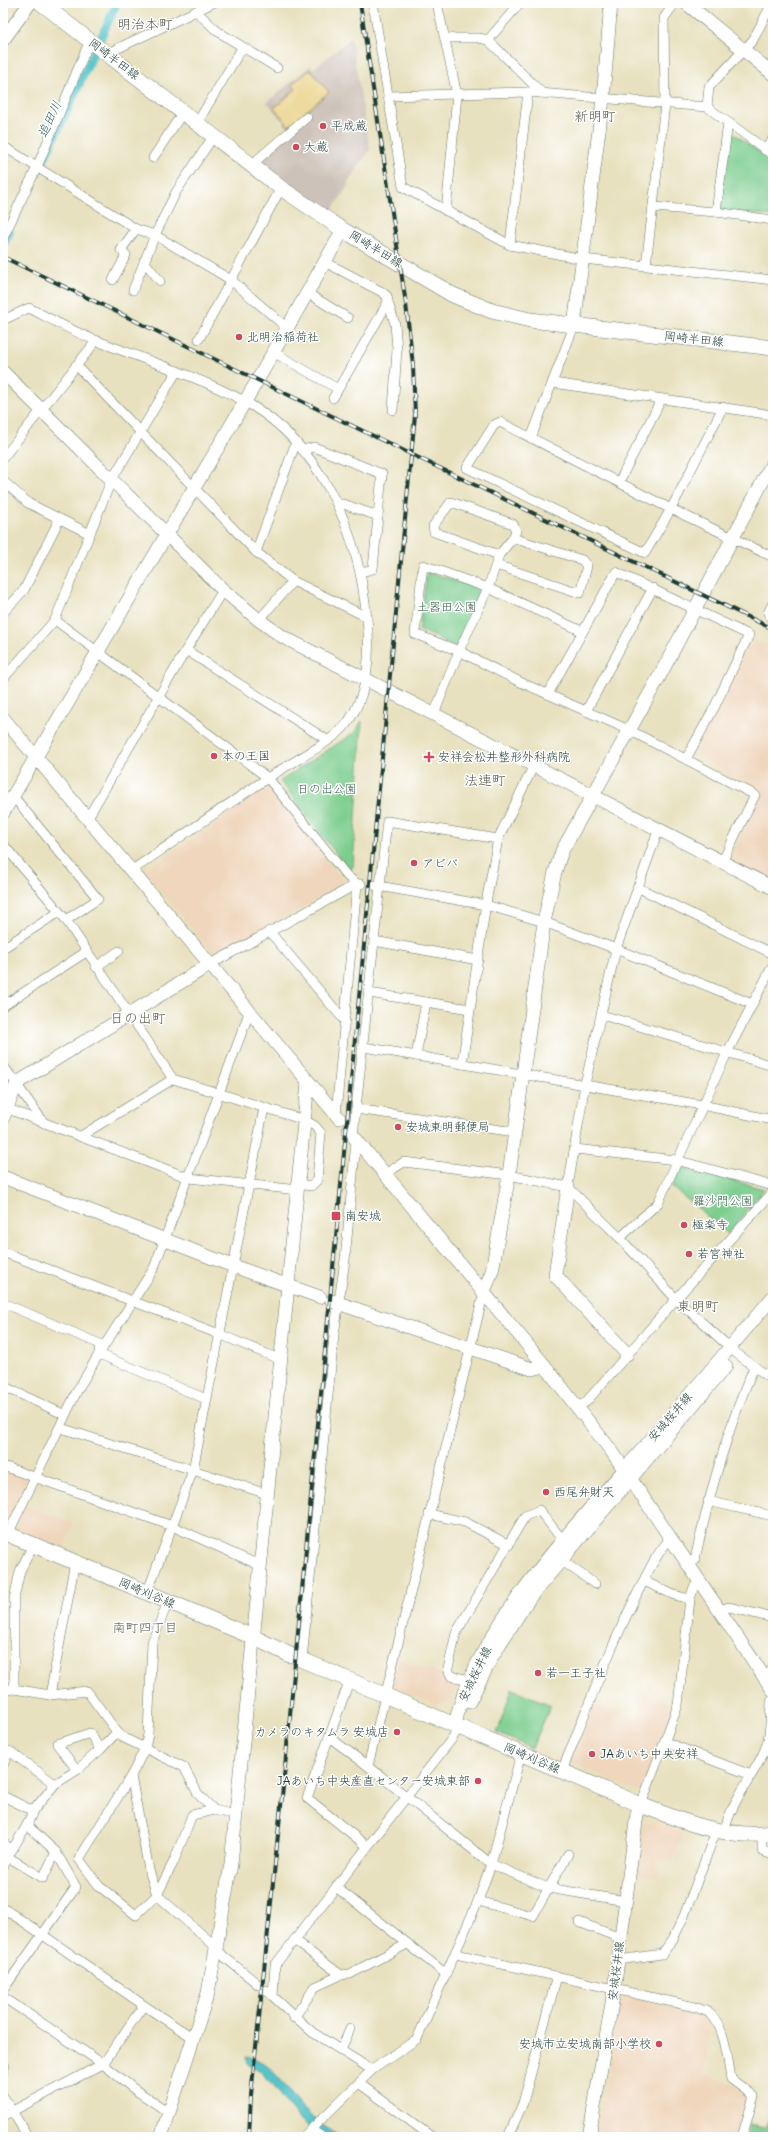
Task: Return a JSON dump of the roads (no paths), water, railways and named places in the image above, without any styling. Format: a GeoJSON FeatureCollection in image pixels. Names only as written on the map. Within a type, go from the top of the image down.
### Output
{"type":"FeatureCollection","features":[{"type":"Feature","properties":{"kind":"main road","name":"岡崎半田線"},"geometry":{"type":"LineString","coordinates":[[41,3],[108,53],[213,137],[282,188],[343,230],[453,295],[492,311],[530,320],[773,348]]}},
{"type":"Feature","properties":{"kind":"main road","name":"岡崎刈谷線"},"geometry":{"type":"LineString","coordinates":[[5,1533],[34,1543],[640,1805],[694,1826],[720,1832],[768,1834]]}},
{"type":"Feature","properties":{"kind":"street"},"geometry":{"type":"LineString","coordinates":[[3,39],[30,3]]}},
{"type":"Feature","properties":{"kind":"street"},"geometry":{"type":"LineString","coordinates":[[108,53],[214,3]]}},
{"type":"Feature","properties":{"kind":"street"},"geometry":{"type":"LineString","coordinates":[[373,3],[403,187],[510,245],[583,259],[773,280]]}},
{"type":"Feature","properties":{"kind":"street"},"geometry":{"type":"LineString","coordinates":[[438,3],[457,95],[446,211]]}},
{"type":"Feature","properties":{"kind":"street"},"geometry":{"type":"LineString","coordinates":[[488,40],[520,3]]}},
{"type":"Feature","properties":{"kind":"street"},"geometry":{"type":"LineString","coordinates":[[531,438],[574,326],[603,98],[611,3]]}},
{"type":"Feature","properties":{"kind":"street"},"geometry":{"type":"LineString","coordinates":[[646,266],[665,104],[664,18],[675,3]]}},
{"type":"Feature","properties":{"kind":"street"},"geometry":{"type":"LineString","coordinates":[[686,3],[773,74]]}},
{"type":"Feature","properties":{"kind":"street"},"geometry":{"type":"LineString","coordinates":[[707,107],[709,87],[753,40],[772,3]]}},
{"type":"Feature","properties":{"kind":"street"},"geometry":{"type":"LineString","coordinates":[[196,11],[217,31],[242,48],[277,68]]}},
{"type":"Feature","properties":{"kind":"street"},"geometry":{"type":"LineString","coordinates":[[445,38],[479,38],[488,40],[542,93]]}},
{"type":"Feature","properties":{"kind":"street"},"geometry":{"type":"LineString","coordinates":[[3,238],[40,168],[90,40]]}},
{"type":"Feature","properties":{"kind":"street"},"geometry":{"type":"LineString","coordinates":[[197,123],[242,48]]}},
{"type":"Feature","properties":{"kind":"street"},"geometry":{"type":"LineString","coordinates":[[388,96],[528,92],[707,107],[769,152],[773,139]]}},
{"type":"Feature","properties":{"kind":"street"},"geometry":{"type":"LineString","coordinates":[[510,245],[528,92]]}},
{"type":"Feature","properties":{"kind":"street"},"geometry":{"type":"LineString","coordinates":[[153,158],[183,112]]}},
{"type":"Feature","properties":{"kind":"street"},"geometry":{"type":"LineString","coordinates":[[251,165],[307,117]]}},
{"type":"Feature","properties":{"kind":"street"},"geometry":{"type":"LineString","coordinates":[[716,212],[728,123]]}},
{"type":"Feature","properties":{"kind":"street"},"geometry":{"type":"LineString","coordinates":[[133,290],[155,235],[176,192],[213,137]]}},
{"type":"Feature","properties":{"kind":"street"},"geometry":{"type":"LineString","coordinates":[[3,146],[136,229],[155,235],[231,280],[287,328]]}},
{"type":"Feature","properties":{"kind":"street"},"geometry":{"type":"LineString","coordinates":[[198,339],[282,188]]}},
{"type":"Feature","properties":{"kind":"street"},"geometry":{"type":"LineString","coordinates":[[653,207],[716,212],[773,220]]}},
{"type":"Feature","properties":{"kind":"street"},"geometry":{"type":"LineString","coordinates":[[113,280],[126,255],[121,250],[136,229]]}},
{"type":"Feature","properties":{"kind":"street"},"geometry":{"type":"LineString","coordinates":[[3,813],[99,651],[343,230]]}},
{"type":"Feature","properties":{"kind":"street"},"geometry":{"type":"LineString","coordinates":[[144,261],[160,280]]}},
{"type":"Feature","properties":{"kind":"street"},"geometry":{"type":"LineString","coordinates":[[325,262],[387,296],[395,324],[397,349],[397,374],[393,393],[393,410]]}},
{"type":"Feature","properties":{"kind":"street"},"geometry":{"type":"LineString","coordinates":[[307,293],[348,318]]}},
{"type":"Feature","properties":{"kind":"street"},"geometry":{"type":"LineString","coordinates":[[333,398],[388,302]]}},
{"type":"Feature","properties":{"kind":"street"},"geometry":{"type":"LineString","coordinates":[[3,320],[29,308],[96,341],[177,371],[244,402],[266,415],[296,442],[322,477],[337,504],[361,572],[367,617],[367,680],[353,716],[342,730],[268,778],[131,871]]}},
{"type":"Feature","properties":{"kind":"street"},"geometry":{"type":"LineString","coordinates":[[3,458],[96,341]]}},
{"type":"Feature","properties":{"kind":"street"},"geometry":{"type":"LineString","coordinates":[[273,352],[338,389]]}},
{"type":"Feature","properties":{"kind":"street"},"geometry":{"type":"LineString","coordinates":[[76,365],[256,552],[293,581],[367,617]]}},
{"type":"Feature","properties":{"kind":"street"},"geometry":{"type":"LineString","coordinates":[[3,679],[55,620],[111,481],[177,371]]}},
{"type":"Feature","properties":{"kind":"street"},"geometry":{"type":"LineString","coordinates":[[3,372],[111,481],[223,590],[259,620],[283,637],[591,795],[659,828],[773,888]]}},
{"type":"Feature","properties":{"kind":"street"},"geometry":{"type":"LineString","coordinates":[[553,383],[661,400],[723,407],[773,415]]}},
{"type":"Feature","properties":{"kind":"street"},"geometry":{"type":"LineString","coordinates":[[619,482],[661,400]]}},
{"type":"Feature","properties":{"kind":"street"},"geometry":{"type":"LineString","coordinates":[[723,407],[672,509],[645,553],[467,468],[494,425],[500,422],[672,509],[773,557]]}},
{"type":"Feature","properties":{"kind":"street"},"geometry":{"type":"LineString","coordinates":[[256,552],[296,442]]}},
{"type":"Feature","properties":{"kind":"street"},"geometry":{"type":"LineString","coordinates":[[302,450],[314,447],[382,474],[373,569],[361,572]]}},
{"type":"Feature","properties":{"kind":"street"},"geometry":{"type":"LineString","coordinates":[[368,1766],[387,1696],[429,1514],[484,1292],[492,1271],[509,1175],[544,922],[555,872],[562,851],[591,795],[629,730],[773,462]]}},
{"type":"Feature","properties":{"kind":"street"},"geometry":{"type":"LineString","coordinates":[[3,481],[28,503],[59,520],[90,534]]}},
{"type":"Feature","properties":{"kind":"street"},"geometry":{"type":"LineString","coordinates":[[434,714],[459,651],[488,588],[499,554],[513,538],[516,531],[513,524],[451,502],[433,526],[434,532],[499,554]]}},
{"type":"Feature","properties":{"kind":"street"},"geometry":{"type":"LineString","coordinates":[[337,504],[343,504],[378,516]]}},
{"type":"Feature","properties":{"kind":"street"},"geometry":{"type":"LineString","coordinates":[[3,613],[24,590],[59,520]]}},
{"type":"Feature","properties":{"kind":"street"},"geometry":{"type":"LineString","coordinates":[[496,565],[580,593],[587,566],[582,560],[513,538]]}},
{"type":"Feature","properties":{"kind":"street"},"geometry":{"type":"LineString","coordinates":[[582,631],[488,588],[423,565],[415,634],[459,651],[481,663],[629,730],[755,795],[722,862]]}},
{"type":"Feature","properties":{"kind":"street"},"geometry":{"type":"LineString","coordinates":[[548,694],[616,572],[654,588],[749,635],[714,708],[686,759]]}},
{"type":"Feature","properties":{"kind":"street"},"geometry":{"type":"LineString","coordinates":[[259,620],[293,581]]}},
{"type":"Feature","properties":{"kind":"street"},"geometry":{"type":"LineString","coordinates":[[586,711],[654,588]]}},
{"type":"Feature","properties":{"kind":"street"},"geometry":{"type":"LineString","coordinates":[[88,819],[186,650],[223,590]]}},
{"type":"Feature","properties":{"kind":"street"},"geometry":{"type":"LineString","coordinates":[[773,603],[768,613],[773,619]]}},
{"type":"Feature","properties":{"kind":"street"},"geometry":{"type":"LineString","coordinates":[[55,620],[99,651],[268,778],[343,871],[359,884]]}},
{"type":"Feature","properties":{"kind":"street"},"geometry":{"type":"LineString","coordinates":[[186,650],[327,740]]}},
{"type":"Feature","properties":{"kind":"street"},"geometry":{"type":"LineString","coordinates":[[3,718],[337,1116]]}},
{"type":"Feature","properties":{"kind":"street"},"geometry":{"type":"LineString","coordinates":[[462,1064],[486,904],[498,839],[534,766]]}},
{"type":"Feature","properties":{"kind":"street"},"geometry":{"type":"LineString","coordinates":[[13,796],[98,899],[66,920]]}},
{"type":"Feature","properties":{"kind":"street"},"geometry":{"type":"LineString","coordinates":[[297,1657],[335,1302],[344,1260],[352,1136],[364,1047],[374,941],[376,886],[387,821],[498,839]]}},
{"type":"Feature","properties":{"kind":"street"},"geometry":{"type":"LineString","coordinates":[[627,1354],[555,1276],[585,1084],[602,1015],[616,948],[659,828]]}},
{"type":"Feature","properties":{"kind":"street"},"geometry":{"type":"LineString","coordinates":[[3,844],[66,920],[96,967],[129,1014],[174,1079],[304,1120],[315,1126],[321,1133],[317,1180],[311,1186],[298,1187],[248,1184],[189,1178],[81,1136],[4,1111],[17,1083],[129,1014],[209,965],[269,931],[359,884]]}},
{"type":"Feature","properties":{"kind":"street"},"geometry":{"type":"LineString","coordinates":[[337,1116],[344,1020],[359,884]]}},
{"type":"Feature","properties":{"kind":"street"},"geometry":{"type":"LineString","coordinates":[[376,886],[486,904],[544,922],[616,948],[752,1004]]}},
{"type":"Feature","properties":{"kind":"street"},"geometry":{"type":"LineString","coordinates":[[637,888],[773,954]]}},
{"type":"Feature","properties":{"kind":"street"},"geometry":{"type":"LineString","coordinates":[[3,948],[59,912]]}},
{"type":"Feature","properties":{"kind":"street"},"geometry":{"type":"LineString","coordinates":[[269,931],[344,1020]]}},
{"type":"Feature","properties":{"kind":"street"},"geometry":{"type":"LineString","coordinates":[[374,941],[478,960]]}},
{"type":"Feature","properties":{"kind":"street"},"geometry":{"type":"LineString","coordinates":[[96,967],[119,951]]}},
{"type":"Feature","properties":{"kind":"street"},"geometry":{"type":"LineString","coordinates":[[3,1006],[86,952]]}},
{"type":"Feature","properties":{"kind":"street"},"geometry":{"type":"LineString","coordinates":[[620,1238],[658,1203],[676,1160],[727,1053],[773,965]]}},
{"type":"Feature","properties":{"kind":"street"},"geometry":{"type":"LineString","coordinates":[[369,993],[470,1009]]}},
{"type":"Feature","properties":{"kind":"street"},"geometry":{"type":"LineString","coordinates":[[416,1056],[426,1002]]}},
{"type":"Feature","properties":{"kind":"street"},"geometry":{"type":"LineString","coordinates":[[5,1533],[36,1478],[61,1428],[65,1415],[99,1354],[154,1268],[166,1240],[249,1013]]}},
{"type":"Feature","properties":{"kind":"street"},"geometry":{"type":"LineString","coordinates":[[602,1015],[773,1066]]}},
{"type":"Feature","properties":{"kind":"street"},"geometry":{"type":"LineString","coordinates":[[364,1047],[523,1075],[585,1084],[702,1105],[773,1120]]}},
{"type":"Feature","properties":{"kind":"street"},"geometry":{"type":"LineString","coordinates":[[3,1065],[44,1123]]}},
{"type":"Feature","properties":{"kind":"street"},"geometry":{"type":"LineString","coordinates":[[81,1136],[174,1079]]}},
{"type":"Feature","properties":{"kind":"street"},"geometry":{"type":"LineString","coordinates":[[161,2137],[192,2037],[208,1993],[231,1864],[308,1082]]}},
{"type":"Feature","properties":{"kind":"street"},"geometry":{"type":"LineString","coordinates":[[147,1593],[193,1470],[264,1108]]}},
{"type":"Feature","properties":{"kind":"street"},"geometry":{"type":"LineString","coordinates":[[356,1109],[515,1132]]}},
{"type":"Feature","properties":{"kind":"street"},"geometry":{"type":"LineString","coordinates":[[352,1136],[386,1174],[578,1407],[627,1474],[770,1685]]}},
{"type":"Feature","properties":{"kind":"street"},"geometry":{"type":"LineString","coordinates":[[575,1149],[676,1160],[773,1186]]}},
{"type":"Feature","properties":{"kind":"street"},"geometry":{"type":"LineString","coordinates":[[386,1174],[404,1162],[509,1175],[568,1187],[620,1238],[676,1299],[733,1351],[773,1380]]}},
{"type":"Feature","properties":{"kind":"street"},"geometry":{"type":"LineString","coordinates":[[3,1177],[233,1266],[320,1297]]}},
{"type":"Feature","properties":{"kind":"street"},"geometry":{"type":"LineString","coordinates":[[578,1407],[586,1402],[627,1354],[773,1192]]}},
{"type":"Feature","properties":{"kind":"street"},"geometry":{"type":"LineString","coordinates":[[3,1252],[133,1303],[219,1334],[281,1360]]}},
{"type":"Feature","properties":{"kind":"street","name":"安城桜井線"},"geometry":{"type":"LineString","coordinates":[[455,1724],[460,1702],[470,1680],[508,1613],[536,1575],[564,1542],[627,1474],[733,1351],[773,1297]]}},
{"type":"Feature","properties":{"kind":"street"},"geometry":{"type":"LineString","coordinates":[[335,1302],[532,1369],[545,1366]]}},
{"type":"Feature","properties":{"kind":"street"},"geometry":{"type":"LineString","coordinates":[[3,1303],[100,1344],[99,1354]]}},
{"type":"Feature","properties":{"kind":"street","name":"安城桜井線"},"geometry":{"type":"LineString","coordinates":[[733,1351],[773,1311]]}},
{"type":"Feature","properties":{"kind":"street"},"geometry":{"type":"LineString","coordinates":[[99,1354],[206,1399]]}},
{"type":"Feature","properties":{"kind":"street"},"geometry":{"type":"LineString","coordinates":[[690,1566],[695,1559],[708,1501],[730,1425],[754,1367]]}},
{"type":"Feature","properties":{"kind":"street"},"geometry":{"type":"LineString","coordinates":[[3,1386],[65,1415]]}},
{"type":"Feature","properties":{"kind":"street"},"geometry":{"type":"LineString","coordinates":[[61,1428],[267,1494]]}},
{"type":"Feature","properties":{"kind":"street"},"geometry":{"type":"LineString","coordinates":[[3,1466],[172,1526],[261,1566]]}},
{"type":"Feature","properties":{"kind":"street","name":"安城桜井線"},"geometry":{"type":"LineString","coordinates":[[455,1724],[509,1629],[530,1597],[561,1560],[627,1474]]}},
{"type":"Feature","properties":{"kind":"street"},"geometry":{"type":"LineString","coordinates":[[708,1501],[773,1516]]}},
{"type":"Feature","properties":{"kind":"street"},"geometry":{"type":"LineString","coordinates":[[470,1680],[451,1676],[448,1669],[456,1633],[525,1516],[539,1510],[564,1542]]}},
{"type":"Feature","properties":{"kind":"street"},"geometry":{"type":"LineString","coordinates":[[429,1514],[465,1522],[509,1544]]}},
{"type":"Feature","properties":{"kind":"street"},"geometry":{"type":"LineString","coordinates":[[562,1771],[622,1624],[665,1543],[671,1538]]}},
{"type":"Feature","properties":{"kind":"street"},"geometry":{"type":"LineString","coordinates":[[14,1689],[14,1599],[20,1571],[34,1543]]}},
{"type":"Feature","properties":{"kind":"street"},"geometry":{"type":"LineString","coordinates":[[561,1560],[595,1584]]}},
{"type":"Feature","properties":{"kind":"street"},"geometry":{"type":"LineString","coordinates":[[50,1695],[75,1562]]}},
{"type":"Feature","properties":{"kind":"street"},"geometry":{"type":"LineString","coordinates":[[644,1581],[674,1595],[690,1599]]}},
{"type":"Feature","properties":{"kind":"street"},"geometry":{"type":"LineString","coordinates":[[640,1805],[678,1705],[690,1599],[694,1587],[700,1582]]}},
{"type":"Feature","properties":{"kind":"street"},"geometry":{"type":"LineString","coordinates":[[168,1602],[152,1642],[148,1734],[145,1748],[131,1776],[79,1859],[99,1886],[136,1915],[157,1895],[174,1861],[192,1815],[214,1810],[235,1815]]}},
{"type":"Feature","properties":{"kind":"street"},"geometry":{"type":"LineString","coordinates":[[720,1610],[729,1607],[773,1618]]}},
{"type":"Feature","properties":{"kind":"street"},"geometry":{"type":"LineString","coordinates":[[770,1685],[773,1668]]}},
{"type":"Feature","properties":{"kind":"street"},"geometry":{"type":"LineString","coordinates":[[350,1679],[307,1798],[367,1846]]}},
{"type":"Feature","properties":{"kind":"street"},"geometry":{"type":"LineString","coordinates":[[3,1690],[14,1689],[50,1695],[87,1691],[117,1732],[124,1738],[184,1767],[198,1794],[214,1810]]}},
{"type":"Feature","properties":{"kind":"street"},"geometry":{"type":"LineString","coordinates":[[618,1960],[662,1954],[673,1939],[720,1832],[763,1755],[770,1734],[771,1702],[773,1699]]}},
{"type":"Feature","properties":{"kind":"street"},"geometry":{"type":"LineString","coordinates":[[273,1996],[275,1965],[451,1740],[455,1734],[455,1724]]}},
{"type":"Feature","properties":{"kind":"street"},"geometry":{"type":"LineString","coordinates":[[8,1857],[34,1811],[55,1784],[77,1770],[100,1750],[117,1732]]}},
{"type":"Feature","properties":{"kind":"street"},"geometry":{"type":"LineString","coordinates":[[77,1770],[57,1744],[90,1733],[100,1750]]}},
{"type":"Feature","properties":{"kind":"street"},"geometry":{"type":"LineString","coordinates":[[329,1737],[368,1766],[491,1864],[548,1888],[626,1901]]}},
{"type":"Feature","properties":{"kind":"street"},"geometry":{"type":"LineString","coordinates":[[665,1742],[751,1775]]}},
{"type":"Feature","properties":{"kind":"street"},"geometry":{"type":"LineString","coordinates":[[3,1765],[10,1751],[55,1784]]}},
{"type":"Feature","properties":{"kind":"street"},"geometry":{"type":"LineString","coordinates":[[303,2137],[312,2130],[320,2119],[360,2084],[372,2070],[417,2039],[456,1954],[478,1901],[491,1864],[521,1754]]}},
{"type":"Feature","properties":{"kind":"street"},"geometry":{"type":"LineString","coordinates":[[131,1776],[148,1864],[157,1895],[216,1947],[222,1955],[273,1996],[294,2018],[312,2032],[372,2070]]}},
{"type":"Feature","properties":{"kind":"street"},"geometry":{"type":"LineString","coordinates":[[3,1796],[34,1811]]}},
{"type":"Feature","properties":{"kind":"street","name":"安城桜井線"},"geometry":{"type":"LineString","coordinates":[[588,2137],[614,1991],[637,1814],[640,1805]]}},
{"type":"Feature","properties":{"kind":"street"},"geometry":{"type":"LineString","coordinates":[[3,1990],[76,1887],[56,1852],[27,1825]]}},
{"type":"Feature","properties":{"kind":"street"},"geometry":{"type":"LineString","coordinates":[[768,1834],[762,1851],[773,1854]]}},
{"type":"Feature","properties":{"kind":"street"},"geometry":{"type":"LineString","coordinates":[[3,1843],[8,1857],[43,1878],[56,1852]]}},
{"type":"Feature","properties":{"kind":"street"},"geometry":{"type":"LineString","coordinates":[[478,1901],[533,1916],[568,1854]]}},
{"type":"Feature","properties":{"kind":"street"},"geometry":{"type":"LineString","coordinates":[[336,1887],[446,1974]]}},
{"type":"Feature","properties":{"kind":"street"},"geometry":{"type":"LineString","coordinates":[[3,1908],[113,1982],[143,2006],[192,2037]]}},
{"type":"Feature","properties":{"kind":"street"},"geometry":{"type":"LineString","coordinates":[[579,1922],[620,1938]]}},
{"type":"Feature","properties":{"kind":"street"},"geometry":{"type":"LineString","coordinates":[[294,1940],[341,1975]]}},
{"type":"Feature","properties":{"kind":"street"},"geometry":{"type":"LineString","coordinates":[[294,2018],[315,1987],[341,1975],[350,1974],[407,1944]]}},
{"type":"Feature","properties":{"kind":"street"},"geometry":{"type":"LineString","coordinates":[[456,1954],[557,1976],[614,1991],[694,2007],[710,2013],[719,2026],[723,2037],[731,2080],[754,2096],[742,2137]]}},
{"type":"Feature","properties":{"kind":"street"},"geometry":{"type":"LineString","coordinates":[[508,2137],[523,2104],[557,1976]]}},
{"type":"Feature","properties":{"kind":"street"},"geometry":{"type":"LineString","coordinates":[[3,1997],[103,2064],[134,2089],[168,2112]]}},
{"type":"Feature","properties":{"kind":"street"},"geometry":{"type":"LineString","coordinates":[[3,2116],[103,2064],[143,2006]]}},
{"type":"Feature","properties":{"kind":"street"},"geometry":{"type":"LineString","coordinates":[[340,2050],[350,2028]]}},
{"type":"Feature","properties":{"kind":"street"},"geometry":{"type":"LineString","coordinates":[[360,2084],[432,2137]]}},
{"type":"Feature","properties":{"kind":"street"},"geometry":{"type":"LineString","coordinates":[[3,2096],[28,2137]]}},
{"type":"Feature","properties":{"kind":"street"},"geometry":{"type":"LineString","coordinates":[[312,2130],[322,2137]]}},
{"type":"Feature","properties":{"kind":"water"},"geometry":{"type":"Polygon","coordinates":[[[246,2057],[256,2059],[265,2064],[274,2072],[313,2118],[341,2137],[324,2137],[301,2122],[261,2071],[247,2063],[246,2057]]]}},
{"type":"Feature","properties":{"kind":"waterway","name":"追田川"},"geometry":{"type":"LineString","coordinates":[[40,169],[117,3]]}},
{"type":"Feature","properties":{"kind":"waterway","name":"追田川"},"geometry":{"type":"LineString","coordinates":[[3,246],[10,232]]}},
{"type":"Feature","properties":{"kind":"railway"},"geometry":{"type":"LineString","coordinates":[[249,2137],[251,2095],[284,1777],[415,415],[413,365],[406,304],[360,3]]}},
{"type":"Feature","properties":{"kind":"railway"},"geometry":{"type":"LineString","coordinates":[[3,257],[773,629]]}},
{"type":"Feature","properties":{"kind":"place","name":"平成蔵"},"geometry":{"type":"Point","coordinates":[323,126]}},
{"type":"Feature","properties":{"kind":"place","name":"大蔵"},"geometry":{"type":"Point","coordinates":[296,147]}},
{"type":"Feature","properties":{"kind":"place","name":"北明治稲荷社"},"geometry":{"type":"Point","coordinates":[239,337]}},
{"type":"Feature","properties":{"kind":"place","name":"本の王国"},"geometry":{"type":"Point","coordinates":[214,756]}},
{"type":"Feature","properties":{"kind":"place","name":"安祥会松井整形外科病院"},"geometry":{"type":"Point","coordinates":[429,757]}},
{"type":"Feature","properties":{"kind":"place","name":"アビバ"},"geometry":{"type":"Point","coordinates":[414,863]}},
{"type":"Feature","properties":{"kind":"place","name":"安城東明郵便局"},"geometry":{"type":"Point","coordinates":[398,1127]}},
{"type":"Feature","properties":{"kind":"place","name":"南安城"},"geometry":{"type":"Point","coordinates":[336,1216]}},
{"type":"Feature","properties":{"kind":"place","name":"極楽寺"},"geometry":{"type":"Point","coordinates":[684,1225]}},
{"type":"Feature","properties":{"kind":"place","name":"若宮神社"},"geometry":{"type":"Point","coordinates":[689,1254]}},
{"type":"Feature","properties":{"kind":"place","name":"西尾弁財天"},"geometry":{"type":"Point","coordinates":[546,1492]}},
{"type":"Feature","properties":{"kind":"place","name":"若一王子社"},"geometry":{"type":"Point","coordinates":[538,1673]}},
{"type":"Feature","properties":{"kind":"place","name":"カメラのキタムラ 安城店"},"geometry":{"type":"Point","coordinates":[397,1732]}},
{"type":"Feature","properties":{"kind":"place","name":"JAあいち中央安祥"},"geometry":{"type":"Point","coordinates":[592,1754]}},
{"type":"Feature","properties":{"kind":"place","name":"JAあいち中央産直センター安城東部"},"geometry":{"type":"Point","coordinates":[478,1781]}},
{"type":"Feature","properties":{"kind":"place","name":"安城市立安城南部小学校"},"geometry":{"type":"Point","coordinates":[659,2044]}},
{"type":"Feature","properties":{"kind":"district","name":"明治本町"},"geometry":{"type":"Point","coordinates":[145,24]}},
{"type":"Feature","properties":{"kind":"district","name":"新明町"},"geometry":{"type":"Point","coordinates":[595,116]}},
{"type":"Feature","properties":{"kind":"district","name":"法連町"},"geometry":{"type":"Point","coordinates":[485,780]}},
{"type":"Feature","properties":{"kind":"district","name":"日の出町"},"geometry":{"type":"Point","coordinates":[138,1018]}},
{"type":"Feature","properties":{"kind":"district","name":"東明町"},"geometry":{"type":"Point","coordinates":[698,1306]}},
{"type":"Feature","properties":{"kind":"district","name":"南町四丁目"},"geometry":{"type":"Point","coordinates":[145,1627]}},
{"type":"Feature","properties":{"kind":"park label","name":"土器田公園"},"geometry":{"type":"Point","coordinates":[447,607]}},
{"type":"Feature","properties":{"kind":"park label","name":"日の出公園"},"geometry":{"type":"Point","coordinates":[327,789]}},
{"type":"Feature","properties":{"kind":"park label","name":"羅沙門公園"},"geometry":{"type":"Point","coordinates":[723,1201]}}]}
